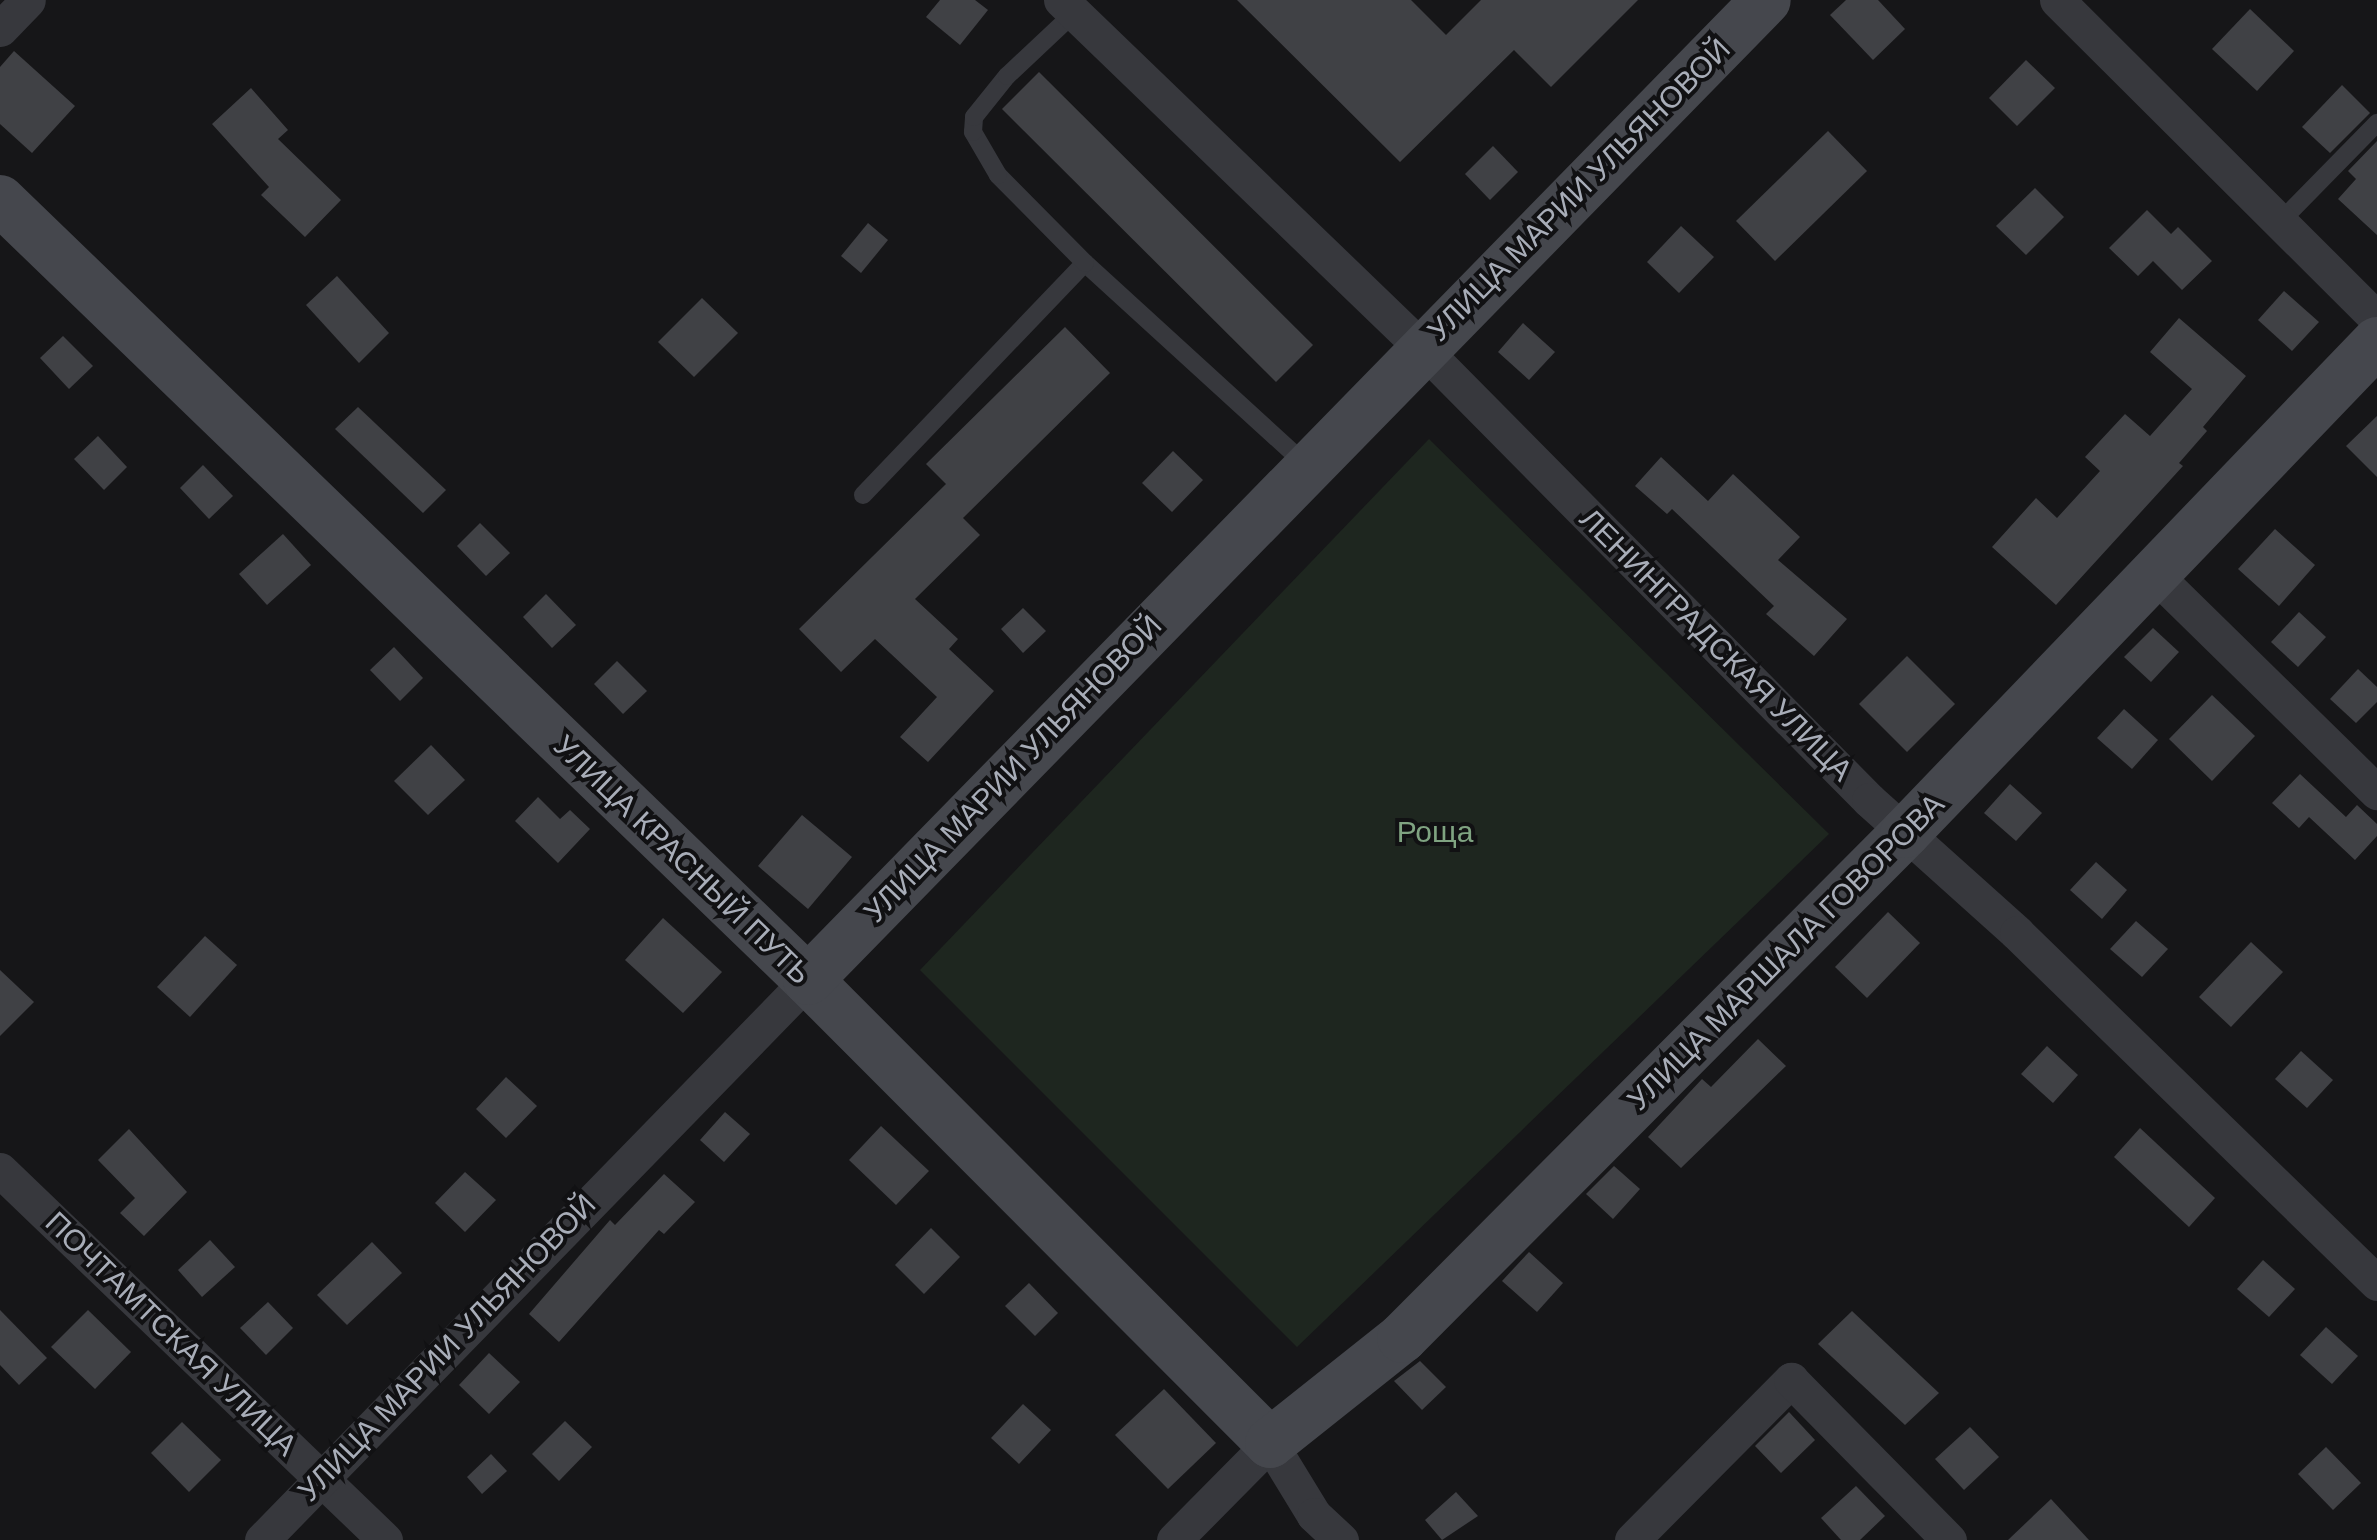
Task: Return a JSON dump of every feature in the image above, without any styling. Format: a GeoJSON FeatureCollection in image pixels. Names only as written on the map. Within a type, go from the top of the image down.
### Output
{"type":"FeatureCollection","features":[{"type":"Feature","properties":{"kind":"street"},"geometry":{"type":"LineString","coordinates":[[0,29],[28,0]]}},
{"type":"Feature","properties":{"kind":"street","name":"УЛИЦА МАРИИ УЛЬЯНОВОЙ"},"geometry":{"type":"LineString","coordinates":[[262,1540],[320,1476],[1766,0]]}},
{"type":"Feature","properties":{"kind":"street"},"geometry":{"type":"LineString","coordinates":[[2058,0],[2377,319]]}},
{"type":"Feature","properties":{"kind":"street","name":"ЛЕНИНГРАДСКАЯ УЛИЦА"},"geometry":{"type":"LineString","coordinates":[[1068,6],[1423,349],[1905,833],[2377,1283]]}},
{"type":"Feature","properties":{"kind":"street","name":"УЛИЦА КРАСНЫЙ ПУТЬ"},"geometry":{"type":"LineString","coordinates":[[0,200],[808,980],[1270,1443],[1314,1515],[1341,1540]]}},
{"type":"Feature","properties":{"kind":"street","name":"УЛИЦА МАРШАЛА ГОВОРОВА"},"geometry":{"type":"LineString","coordinates":[[1174,1540],[1270,1443],[1402,1338],[1905,833],[2377,342]]}},
{"type":"Feature","properties":{"kind":"street"},"geometry":{"type":"LineString","coordinates":[[2154,574],[2377,792]]}},
{"type":"Feature","properties":{"kind":"street","name":"ПОЧТАМТСКАЯ УЛИЦА"},"geometry":{"type":"LineString","coordinates":[[0,1170],[385,1540]]}},
{"type":"Feature","properties":{"kind":"street"},"geometry":{"type":"LineString","coordinates":[[1632,1540],[1791,1380],[1948,1540]]}},
{"type":"Feature","properties":{"kind":"lane"},"geometry":{"type":"LineString","coordinates":[[1068,6],[974,116],[973,132],[998,174],[1085,263],[1308,467]]}},
{"type":"Feature","properties":{"kind":"lane"},"geometry":{"type":"LineString","coordinates":[[2280,222],[2377,122]]}},
{"type":"Feature","properties":{"kind":"lane"},"geometry":{"type":"LineString","coordinates":[[863,495],[1085,263]]}},
{"type":"Feature","properties":{"kind":"green space","name":"Роща"},"geometry":{"type":"Polygon","coordinates":[[[1429,439],[1829,834],[1297,1347],[920,970],[1429,439]]]}},
{"type":"Feature","properties":{"kind":"building"},"geometry":{"type":"Polygon","coordinates":[[[940,0],[975,0],[988,10],[960,45],[926,17],[940,0]]]}},
{"type":"Feature","properties":{"kind":"building"},"geometry":{"type":"Polygon","coordinates":[[[1237,0],[1411,0],[1446,35],[1481,0],[1638,0],[1551,87],[1514,50],[1400,162],[1237,0]]]}},
{"type":"Feature","properties":{"kind":"building"},"geometry":{"type":"Polygon","coordinates":[[[1846,0],[1878,0],[1905,29],[1873,60],[1830,15],[1846,0]]]}},
{"type":"Feature","properties":{"kind":"building"},"geometry":{"type":"Polygon","coordinates":[[[2250,9],[2294,51],[2257,91],[2212,49],[2250,9]]]}},
{"type":"Feature","properties":{"kind":"building"},"geometry":{"type":"Polygon","coordinates":[[[14,51],[75,106],[32,153],[0,124],[0,67],[14,51]]]}},
{"type":"Feature","properties":{"kind":"building"},"geometry":{"type":"Polygon","coordinates":[[[2026,60],[2055,88],[2017,126],[1989,98],[2026,60]]]}},
{"type":"Feature","properties":{"kind":"building"},"geometry":{"type":"Polygon","coordinates":[[[1039,72],[1313,345],[1276,382],[1002,109],[1039,72]]]}},
{"type":"Feature","properties":{"kind":"building"},"geometry":{"type":"Polygon","coordinates":[[[2342,85],[2370,113],[2330,153],[2302,127],[2342,85]]]}},
{"type":"Feature","properties":{"kind":"building"},"geometry":{"type":"Polygon","coordinates":[[[251,88],[288,130],[278,139],[341,200],[305,237],[261,195],[269,187],[212,124],[251,88]]]}},
{"type":"Feature","properties":{"kind":"building"},"geometry":{"type":"Polygon","coordinates":[[[1828,131],[1867,171],[1775,261],[1736,221],[1828,131]]]}},
{"type":"Feature","properties":{"kind":"building"},"geometry":{"type":"Polygon","coordinates":[[[2377,141],[2377,235],[2338,199],[2356,179],[2348,171],[2377,141]]]}},
{"type":"Feature","properties":{"kind":"building"},"geometry":{"type":"Polygon","coordinates":[[[1493,146],[1518,172],[1490,200],[1465,174],[1493,146]]]}},
{"type":"Feature","properties":{"kind":"building"},"geometry":{"type":"Polygon","coordinates":[[[2035,188],[2064,217],[2026,255],[1996,226],[2035,188]]]}},
{"type":"Feature","properties":{"kind":"building"},"geometry":{"type":"Polygon","coordinates":[[[2147,210],[2171,234],[2178,227],[2212,261],[2182,290],[2153,261],[2138,276],[2109,248],[2147,210]]]}},
{"type":"Feature","properties":{"kind":"building"},"geometry":{"type":"Polygon","coordinates":[[[868,223],[888,240],[861,273],[841,256],[868,223]]]}},
{"type":"Feature","properties":{"kind":"building"},"geometry":{"type":"Polygon","coordinates":[[[1681,226],[1714,257],[1679,293],[1647,262],[1681,226]]]}},
{"type":"Feature","properties":{"kind":"building"},"geometry":{"type":"Polygon","coordinates":[[[337,276],[389,333],[359,363],[306,305],[337,276]]]}},
{"type":"Feature","properties":{"kind":"building"},"geometry":{"type":"Polygon","coordinates":[[[2284,291],[2319,322],[2292,351],[2258,320],[2284,291]]]}},
{"type":"Feature","properties":{"kind":"building"},"geometry":{"type":"Polygon","coordinates":[[[702,298],[738,333],[694,377],[658,342],[702,298]]]}},
{"type":"Feature","properties":{"kind":"building"},"geometry":{"type":"Polygon","coordinates":[[[2179,318],[2246,376],[2203,427],[2207,431],[2179,463],[2183,466],[2056,605],[1992,547],[2036,498],[2057,518],[2100,471],[2085,457],[2125,414],[2150,436],[2192,389],[2150,352],[2179,318]]]}},
{"type":"Feature","properties":{"kind":"building"},"geometry":{"type":"Polygon","coordinates":[[[1523,323],[1555,352],[1529,380],[1498,352],[1523,323]]]}},
{"type":"Feature","properties":{"kind":"building"},"geometry":{"type":"Polygon","coordinates":[[[1065,327],[1110,373],[963,518],[980,535],[915,599],[958,639],[949,649],[994,691],[928,762],[900,737],[937,697],[875,639],[841,672],[799,629],[946,484],[926,464],[1065,327]]]}},
{"type":"Feature","properties":{"kind":"building"},"geometry":{"type":"Polygon","coordinates":[[[63,336],[93,366],[69,389],[40,358],[63,336]]]}},
{"type":"Feature","properties":{"kind":"building"},"geometry":{"type":"Polygon","coordinates":[[[358,407],[446,490],[423,513],[335,429],[358,407]]]}},
{"type":"Feature","properties":{"kind":"building"},"geometry":{"type":"Polygon","coordinates":[[[2377,416],[2377,477],[2346,446],[2377,416]]]}},
{"type":"Feature","properties":{"kind":"building"},"geometry":{"type":"Polygon","coordinates":[[[98,436],[127,467],[104,490],[74,459],[98,436]]]}},
{"type":"Feature","properties":{"kind":"building"},"geometry":{"type":"Polygon","coordinates":[[[1173,451],[1203,480],[1172,512],[1142,483],[1173,451]]]}},
{"type":"Feature","properties":{"kind":"building"},"geometry":{"type":"Polygon","coordinates":[[[1661,457],[1708,501],[1733,474],[1800,537],[1778,560],[1847,619],[1814,656],[1766,614],[1774,606],[1672,509],[1667,514],[1635,486],[1661,457]]]}},
{"type":"Feature","properties":{"kind":"building"},"geometry":{"type":"Polygon","coordinates":[[[203,465],[233,496],[209,519],[180,488],[203,465]]]}},
{"type":"Feature","properties":{"kind":"building"},"geometry":{"type":"Polygon","coordinates":[[[480,523],[510,553],[486,576],[457,546],[480,523]]]}},
{"type":"Feature","properties":{"kind":"building"},"geometry":{"type":"Polygon","coordinates":[[[2275,529],[2315,565],[2279,606],[2238,569],[2275,529]]]}},
{"type":"Feature","properties":{"kind":"building"},"geometry":{"type":"Polygon","coordinates":[[[283,534],[311,565],[267,605],[239,574],[283,534]]]}},
{"type":"Feature","properties":{"kind":"building"},"geometry":{"type":"Polygon","coordinates":[[[546,594],[576,625],[552,648],[523,617],[546,594]]]}},
{"type":"Feature","properties":{"kind":"building"},"geometry":{"type":"Polygon","coordinates":[[[1023,608],[1046,631],[1023,653],[1001,629],[1023,608]]]}},
{"type":"Feature","properties":{"kind":"building"},"geometry":{"type":"Polygon","coordinates":[[[2299,612],[2326,637],[2298,667],[2271,642],[2299,612]]]}},
{"type":"Feature","properties":{"kind":"building"},"geometry":{"type":"Polygon","coordinates":[[[2153,628],[2179,652],[2151,682],[2124,657],[2153,628]]]}},
{"type":"Feature","properties":{"kind":"building"},"geometry":{"type":"Polygon","coordinates":[[[394,647],[423,678],[400,701],[370,670],[394,647]]]}},
{"type":"Feature","properties":{"kind":"building"},"geometry":{"type":"Polygon","coordinates":[[[1907,656],[1955,704],[1907,752],[1859,704],[1907,656]]]}},
{"type":"Feature","properties":{"kind":"building"},"geometry":{"type":"Polygon","coordinates":[[[617,661],[647,691],[623,714],[594,684],[617,661]]]}},
{"type":"Feature","properties":{"kind":"building"},"geometry":{"type":"Polygon","coordinates":[[[2358,669],[2377,687],[2377,702],[2356,723],[2330,699],[2358,669]]]}},
{"type":"Feature","properties":{"kind":"building"},"geometry":{"type":"Polygon","coordinates":[[[2212,695],[2255,736],[2212,781],[2169,739],[2212,695]]]}},
{"type":"Feature","properties":{"kind":"building"},"geometry":{"type":"Polygon","coordinates":[[[2124,709],[2158,740],[2132,769],[2097,738],[2124,709]]]}},
{"type":"Feature","properties":{"kind":"building"},"geometry":{"type":"Polygon","coordinates":[[[431,745],[465,780],[428,815],[394,781],[431,745]]]}},
{"type":"Feature","properties":{"kind":"building"},"geometry":{"type":"Polygon","coordinates":[[[2300,774],[2346,817],[2357,805],[2377,824],[2377,836],[2355,860],[2309,817],[2299,828],[2272,803],[2300,774]]]}},
{"type":"Feature","properties":{"kind":"building"},"geometry":{"type":"Polygon","coordinates":[[[2010,784],[2042,813],[2016,841],[1984,813],[2010,784]]]}},
{"type":"Feature","properties":{"kind":"building"},"geometry":{"type":"Polygon","coordinates":[[[538,797],[560,819],[570,810],[590,829],[558,863],[515,821],[538,797]]]}},
{"type":"Feature","properties":{"kind":"building"},"geometry":{"type":"Polygon","coordinates":[[[802,815],[852,857],[808,909],[758,866],[802,815]]]}},
{"type":"Feature","properties":{"kind":"building"},"geometry":{"type":"Polygon","coordinates":[[[2096,862],[2127,890],[2102,919],[2070,890],[2096,862]]]}},
{"type":"Feature","properties":{"kind":"building"},"geometry":{"type":"Polygon","coordinates":[[[1888,912],[1920,943],[1867,998],[1835,967],[1888,912]]]}},
{"type":"Feature","properties":{"kind":"building"},"geometry":{"type":"Polygon","coordinates":[[[663,918],[722,972],[683,1013],[625,960],[663,918]]]}},
{"type":"Feature","properties":{"kind":"building"},"geometry":{"type":"Polygon","coordinates":[[[2136,921],[2168,949],[2142,977],[2110,949],[2136,921]]]}},
{"type":"Feature","properties":{"kind":"building"},"geometry":{"type":"Polygon","coordinates":[[[205,936],[237,965],[190,1017],[157,987],[205,936]]]}},
{"type":"Feature","properties":{"kind":"building"},"geometry":{"type":"Polygon","coordinates":[[[2251,942],[2283,972],[2231,1027],[2199,997],[2251,942]]]}},
{"type":"Feature","properties":{"kind":"building"},"geometry":{"type":"Polygon","coordinates":[[[0,970],[34,1002],[0,1036],[0,970]]]}},
{"type":"Feature","properties":{"kind":"building"},"geometry":{"type":"Polygon","coordinates":[[[1758,1039],[1786,1066],[1681,1168],[1648,1137],[1702,1079],[1711,1087],[1758,1039]]]}},
{"type":"Feature","properties":{"kind":"building"},"geometry":{"type":"Polygon","coordinates":[[[2047,1046],[2078,1075],[2053,1103],[2021,1074],[2047,1046]]]}},
{"type":"Feature","properties":{"kind":"building"},"geometry":{"type":"Polygon","coordinates":[[[2301,1051],[2333,1080],[2307,1108],[2275,1079],[2301,1051]]]}},
{"type":"Feature","properties":{"kind":"building"},"geometry":{"type":"Polygon","coordinates":[[[506,1077],[537,1106],[506,1138],[476,1109],[506,1077]]]}},
{"type":"Feature","properties":{"kind":"building"},"geometry":{"type":"Polygon","coordinates":[[[725,1112],[750,1134],[724,1162],[700,1140],[725,1112]]]}},
{"type":"Feature","properties":{"kind":"building"},"geometry":{"type":"Polygon","coordinates":[[[881,1126],[929,1171],[896,1205],[849,1160],[881,1126]]]}},
{"type":"Feature","properties":{"kind":"building"},"geometry":{"type":"Polygon","coordinates":[[[2140,1128],[2215,1198],[2189,1227],[2114,1157],[2140,1128]]]}},
{"type":"Feature","properties":{"kind":"building"},"geometry":{"type":"Polygon","coordinates":[[[129,1129],[187,1192],[144,1236],[120,1213],[135,1198],[98,1160],[129,1129]]]}},
{"type":"Feature","properties":{"kind":"building"},"geometry":{"type":"Polygon","coordinates":[[[1614,1166],[1640,1189],[1613,1219],[1586,1194],[1614,1166]]]}},
{"type":"Feature","properties":{"kind":"building"},"geometry":{"type":"Polygon","coordinates":[[[465,1172],[496,1200],[465,1232],[435,1203],[465,1172]]]}},
{"type":"Feature","properties":{"kind":"building"},"geometry":{"type":"Polygon","coordinates":[[[664,1174],[695,1202],[664,1234],[659,1230],[559,1342],[529,1314],[610,1220],[615,1225],[664,1174]]]}},
{"type":"Feature","properties":{"kind":"building"},"geometry":{"type":"Polygon","coordinates":[[[931,1228],[960,1257],[924,1294],[895,1265],[931,1228]]]}},
{"type":"Feature","properties":{"kind":"building"},"geometry":{"type":"Polygon","coordinates":[[[210,1240],[235,1267],[202,1297],[178,1270],[210,1240]]]}},
{"type":"Feature","properties":{"kind":"building"},"geometry":{"type":"Polygon","coordinates":[[[372,1242],[402,1273],[347,1325],[317,1295],[372,1242]]]}},
{"type":"Feature","properties":{"kind":"building"},"geometry":{"type":"Polygon","coordinates":[[[1529,1252],[1563,1283],[1537,1312],[1502,1281],[1529,1252]]]}},
{"type":"Feature","properties":{"kind":"building"},"geometry":{"type":"Polygon","coordinates":[[[2263,1260],[2295,1289],[2269,1317],[2237,1289],[2263,1260]]]}},
{"type":"Feature","properties":{"kind":"building"},"geometry":{"type":"Polygon","coordinates":[[[1029,1283],[1058,1313],[1035,1336],[1005,1306],[1029,1283]]]}},
{"type":"Feature","properties":{"kind":"building"},"geometry":{"type":"Polygon","coordinates":[[[268,1302],[293,1328],[266,1355],[240,1328],[268,1302]]]}},
{"type":"Feature","properties":{"kind":"building"},"geometry":{"type":"Polygon","coordinates":[[[0,1310],[47,1358],[19,1385],[0,1365],[0,1310]]]}},
{"type":"Feature","properties":{"kind":"building"},"geometry":{"type":"Polygon","coordinates":[[[88,1310],[131,1352],[95,1389],[51,1347],[88,1310]]]}},
{"type":"Feature","properties":{"kind":"building"},"geometry":{"type":"Polygon","coordinates":[[[1852,1311],[1939,1393],[1905,1425],[1818,1344],[1852,1311]]]}},
{"type":"Feature","properties":{"kind":"building"},"geometry":{"type":"Polygon","coordinates":[[[2326,1327],[2358,1356],[2332,1384],[2300,1355],[2326,1327]]]}},
{"type":"Feature","properties":{"kind":"building"},"geometry":{"type":"Polygon","coordinates":[[[489,1353],[520,1382],[489,1414],[459,1385],[489,1353]]]}},
{"type":"Feature","properties":{"kind":"building"},"geometry":{"type":"Polygon","coordinates":[[[1420,1361],[1446,1387],[1422,1410],[1394,1381],[1420,1361]]]}},
{"type":"Feature","properties":{"kind":"building"},"geometry":{"type":"Polygon","coordinates":[[[1164,1389],[1216,1443],[1168,1489],[1115,1435],[1164,1389]]]}},
{"type":"Feature","properties":{"kind":"building"},"geometry":{"type":"Polygon","coordinates":[[[1023,1404],[1051,1430],[1019,1464],[991,1438],[1023,1404]]]}},
{"type":"Feature","properties":{"kind":"building"},"geometry":{"type":"Polygon","coordinates":[[[1789,1412],[1815,1440],[1781,1473],[1755,1446],[1789,1412]]]}},
{"type":"Feature","properties":{"kind":"building"},"geometry":{"type":"Polygon","coordinates":[[[565,1421],[592,1447],[559,1481],[532,1454],[565,1421]]]}},
{"type":"Feature","properties":{"kind":"building"},"geometry":{"type":"Polygon","coordinates":[[[182,1422],[221,1460],[189,1492],[151,1453],[182,1422]]]}},
{"type":"Feature","properties":{"kind":"building"},"geometry":{"type":"Polygon","coordinates":[[[1970,1427],[1999,1457],[1964,1490],[1935,1459],[1970,1427]]]}},
{"type":"Feature","properties":{"kind":"building"},"geometry":{"type":"Polygon","coordinates":[[[2326,1447],[2361,1483],[2333,1510],[2298,1474],[2326,1447]]]}},
{"type":"Feature","properties":{"kind":"building"},"geometry":{"type":"Polygon","coordinates":[[[491,1454],[507,1471],[482,1494],[467,1477],[491,1454]]]}},
{"type":"Feature","properties":{"kind":"building"},"geometry":{"type":"Polygon","coordinates":[[[1856,1486],[1885,1516],[1860,1540],[1841,1540],[1821,1518],[1856,1486]]]}},
{"type":"Feature","properties":{"kind":"building"},"geometry":{"type":"Polygon","coordinates":[[[1456,1492],[1478,1516],[1442,1540],[1425,1520],[1456,1492]]]}},
{"type":"Feature","properties":{"kind":"building"},"geometry":{"type":"Polygon","coordinates":[[[2051,1499],[2089,1540],[2008,1540],[2051,1499]]]}}]}
